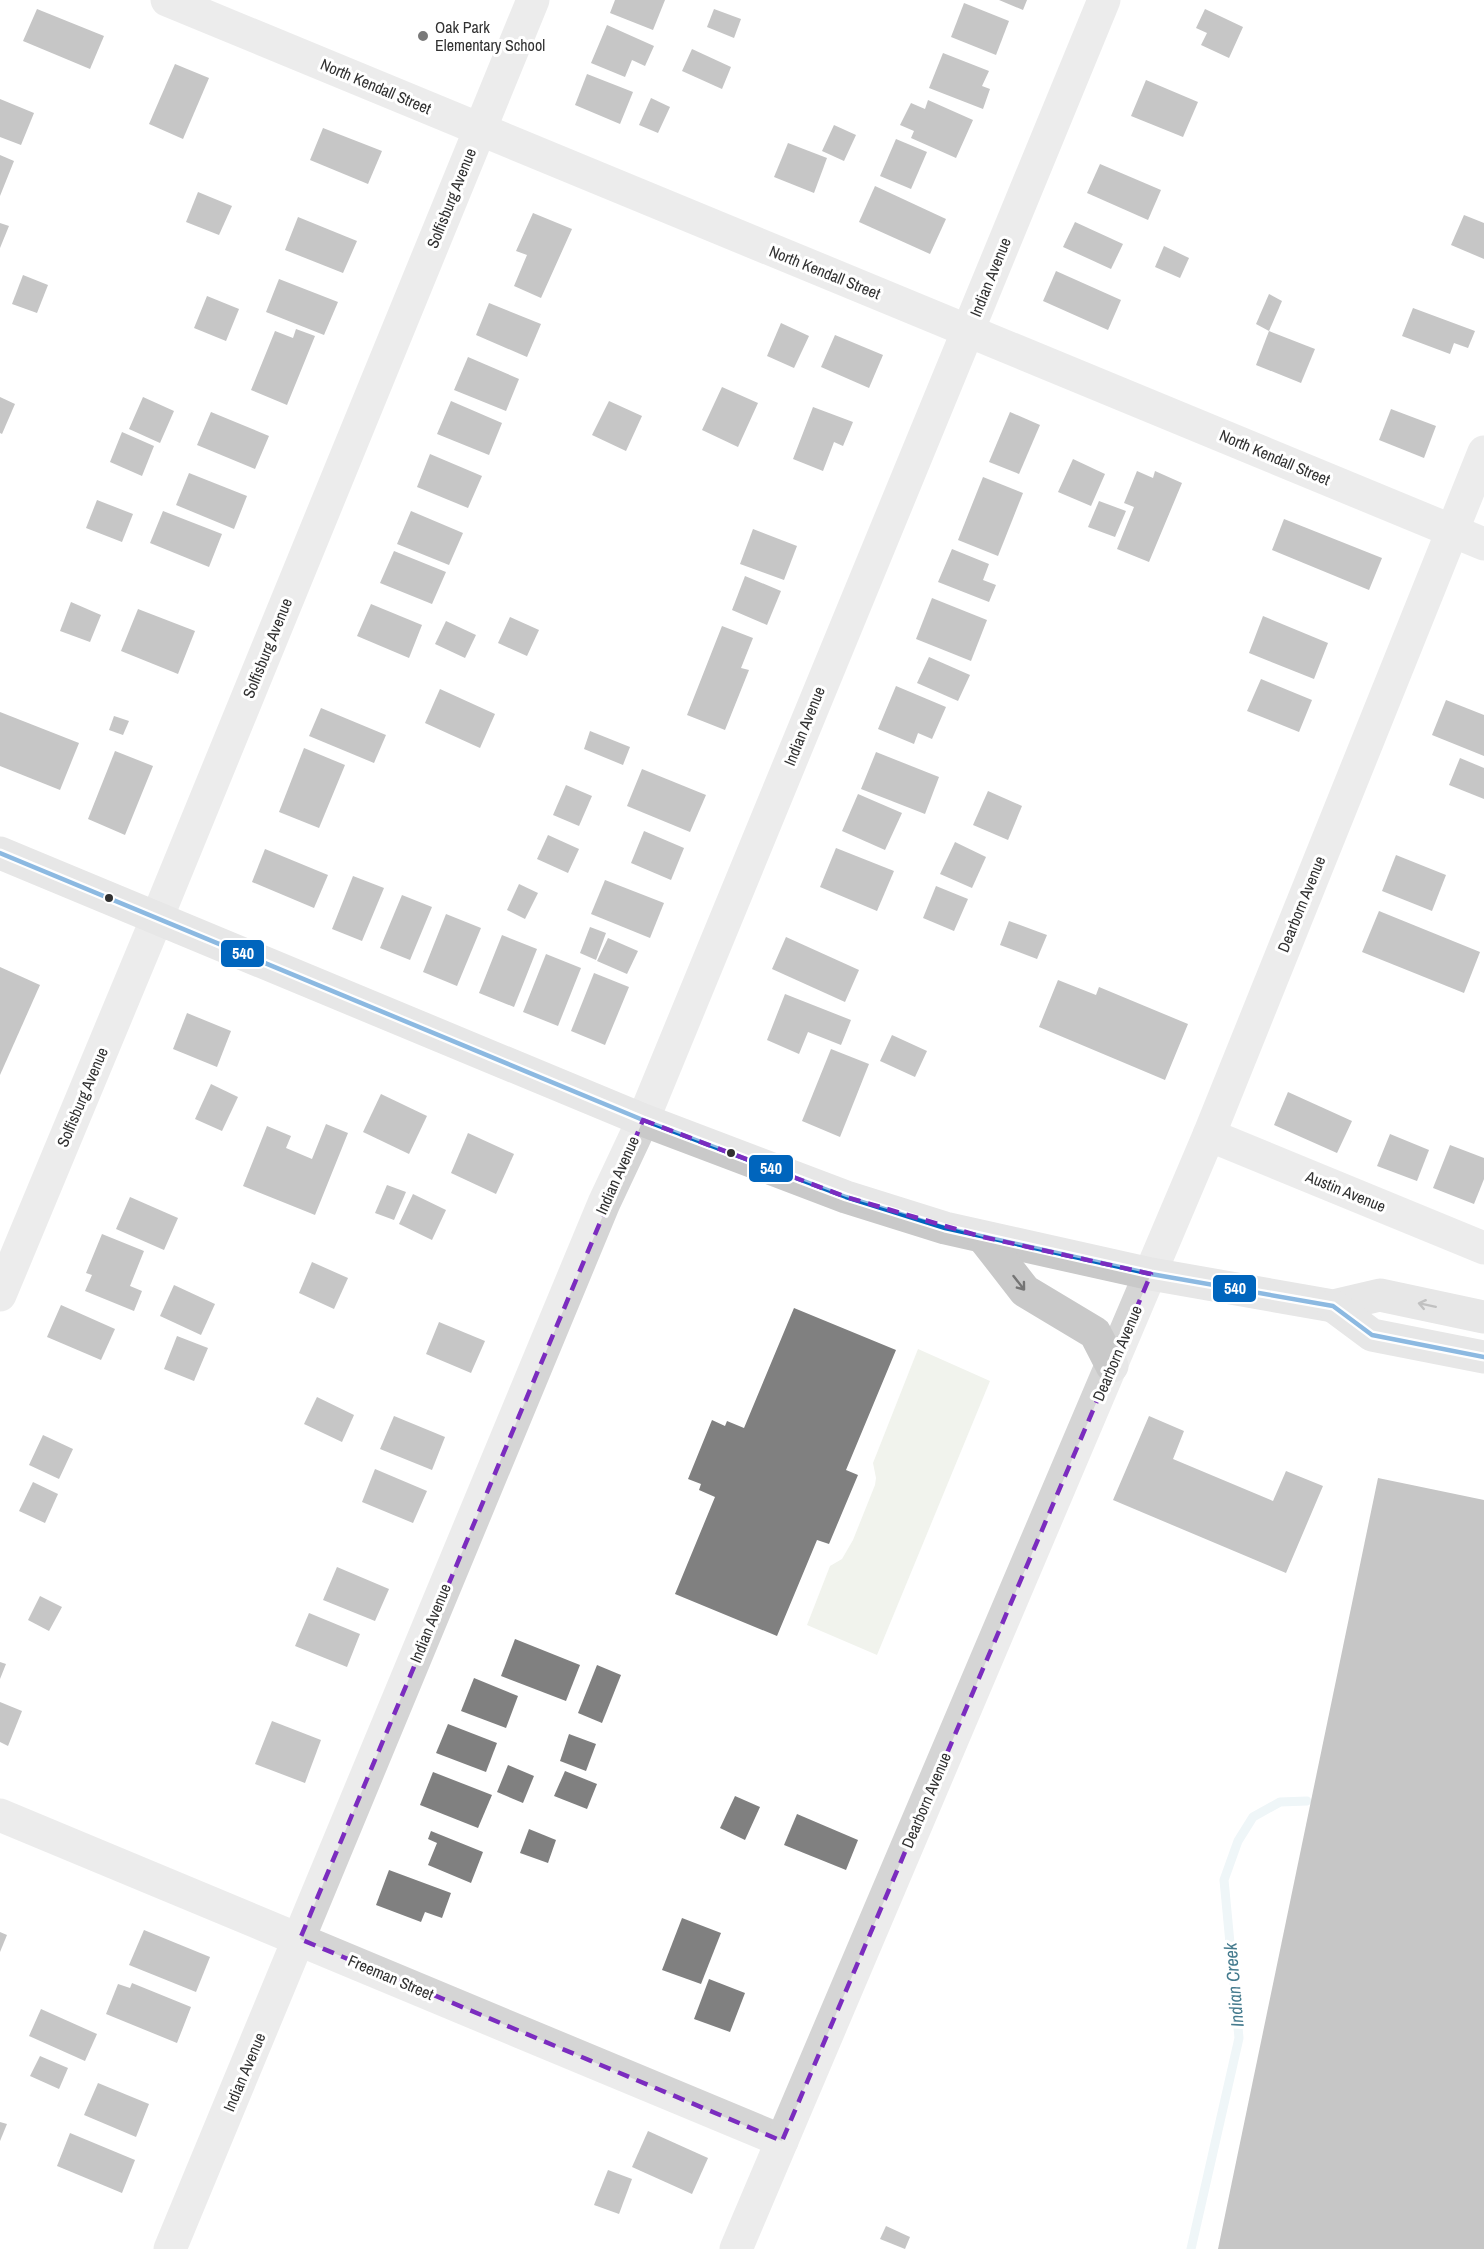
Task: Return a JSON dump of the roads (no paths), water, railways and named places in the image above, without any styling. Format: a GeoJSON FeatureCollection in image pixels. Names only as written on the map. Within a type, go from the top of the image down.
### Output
{"type":"FeatureCollection","features":[{"type":"Feature","properties":{"kind":"main road"},"geometry":{"type":"LineString","coordinates":[[0,853],[643,1119],[846,1197],[945,1228],[1151,1274],[1333,1306],[1380,1295],[1484,1317]]}},
{"type":"Feature","properties":{"kind":"main road"},"geometry":{"type":"LineString","coordinates":[[983,1237],[1025,1291],[1095,1333],[1112,1366]]}},
{"type":"Feature","properties":{"kind":"main road"},"geometry":{"type":"LineString","coordinates":[[1333,1306],[1372,1335],[1483,1357]]}},
{"type":"Feature","properties":{"kind":"street","name":"North Kendall Street"},"geometry":{"type":"LineString","coordinates":[[166,0],[1484,544]]}},
{"type":"Feature","properties":{"kind":"street","name":"Solfisburg Avenue"},"geometry":{"type":"LineString","coordinates":[[0,1295],[533,0]]}},
{"type":"Feature","properties":{"kind":"street","name":"Indian Avenue"},"geometry":{"type":"LineString","coordinates":[[170,2249],[595,1224],[643,1119],[1104,0]]}},
{"type":"Feature","properties":{"kind":"street","name":"Dearborn Avenue"},"geometry":{"type":"LineString","coordinates":[[736,2249],[1209,1135],[1484,452]]}},
{"type":"Feature","properties":{"kind":"street","name":"Austin Avenue"},"geometry":{"type":"LineString","coordinates":[[1209,1135],[1484,1248]]}},
{"type":"Feature","properties":{"kind":"street","name":"Freeman Street"},"geometry":{"type":"LineString","coordinates":[[0,1815],[782,2141]]}},
{"type":"Feature","properties":{"kind":"waterway","name":"Indian Creek"},"geometry":{"type":"LineString","coordinates":[[1191,2249],[1239,2038],[1224,1880],[1238,1841],[1253,1817],[1280,1802],[1307,1801]]}},
{"type":"Feature","properties":{"kind":"place","name":"Oak Park Elementary School"},"geometry":{"type":"Point","coordinates":[423,36]}}]}
